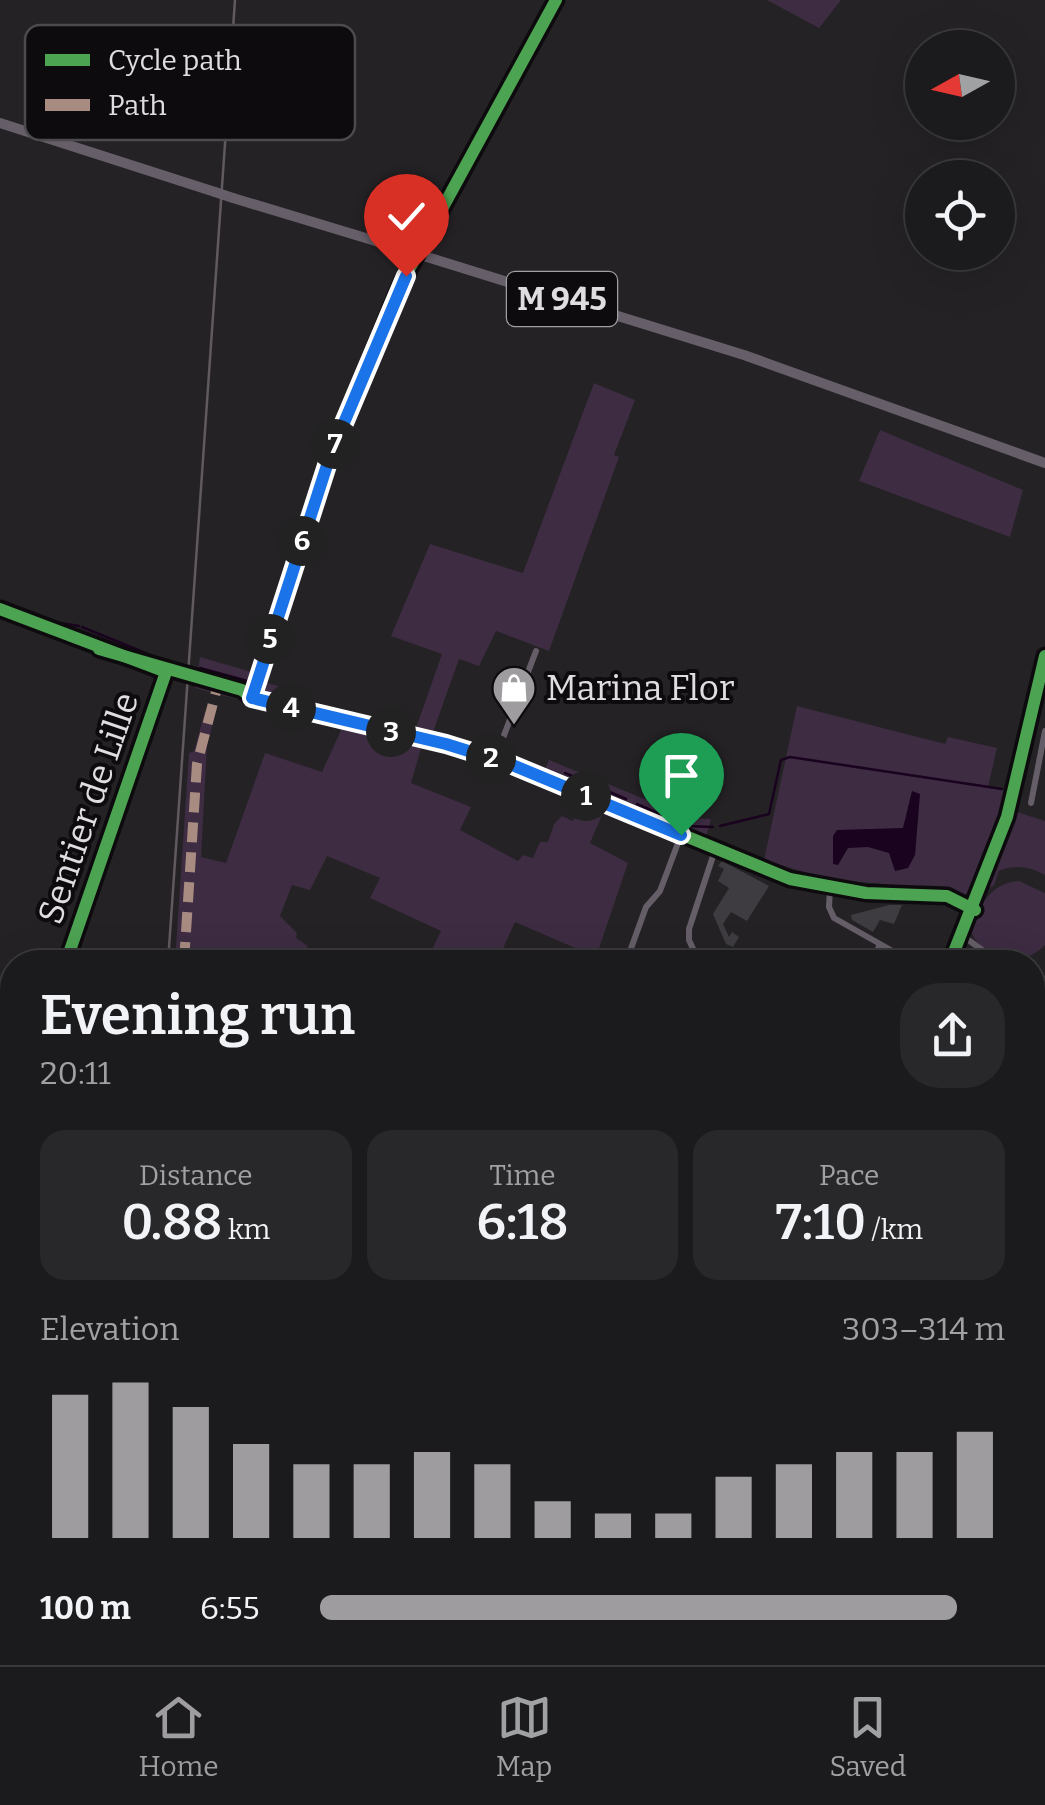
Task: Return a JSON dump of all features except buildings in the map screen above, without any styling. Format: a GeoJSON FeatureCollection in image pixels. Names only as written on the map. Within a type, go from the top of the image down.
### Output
{"type":"FeatureCollection","features":[{"type":"Feature","properties":{"kind":"main road","name":"M 945"},"geometry":{"type":"LineString","coordinates":[[0,123],[25,131]]}},
{"type":"Feature","properties":{"kind":"main road","name":"M 945"},"geometry":{"type":"LineString","coordinates":[[53,140],[744,355],[1045,466]]}},
{"type":"Feature","properties":{"kind":"main road"},"geometry":{"type":"LineString","coordinates":[[958,950],[1004,827],[1043,685],[1045,656]]}},
{"type":"Feature","properties":{"kind":"street"},"geometry":{"type":"LineString","coordinates":[[252,698],[330,456],[400,286],[556,0]]}},
{"type":"Feature","properties":{"kind":"street"},"geometry":{"type":"LineString","coordinates":[[0,610],[180,676]]}},
{"type":"Feature","properties":{"kind":"street"},"geometry":{"type":"LineString","coordinates":[[495,759],[536,651]]}},
{"type":"Feature","properties":{"kind":"street","name":"Sentier de Lille"},"geometry":{"type":"LineString","coordinates":[[70,950],[166,672]]}},
{"type":"Feature","properties":{"kind":"street"},"geometry":{"type":"LineString","coordinates":[[202,683],[495,759],[554,780],[772,873],[830,888],[944,895],[972,909]]}},
{"type":"Feature","properties":{"kind":"street"},"geometry":{"type":"LineString","coordinates":[[1031,804],[1045,732]]}},
{"type":"Feature","properties":{"kind":"street"},"geometry":{"type":"LineString","coordinates":[[631,950],[646,908],[660,891],[681,835]]}},
{"type":"Feature","properties":{"kind":"street"},"geometry":{"type":"LineString","coordinates":[[694,950],[689,929],[715,850]]}},
{"type":"Feature","properties":{"kind":"street"},"geometry":{"type":"LineString","coordinates":[[830,888],[829,907],[834,918],[886,950]]}},
{"type":"Feature","properties":{"kind":"street"},"geometry":{"type":"LineString","coordinates":[[962,936],[982,950]]}},
{"type":"Feature","properties":{"kind":"street"},"geometry":{"type":"LineString","coordinates":[[878,950],[879,946]]}},
{"type":"Feature","properties":{"kind":"shaded area"},"geometry":{"type":"Polygon","coordinates":[[[767,0],[841,0],[819,28],[767,0]]]}},
{"type":"Feature","properties":{"kind":"shaded area"},"geometry":{"type":"Polygon","coordinates":[[[594,383],[635,400],[614,455],[619,457],[549,651],[496,631],[479,666],[459,659],[432,735],[415,731],[442,654],[391,636],[430,544],[523,573],[594,383]]]}},
{"type":"Feature","properties":{"kind":"shaded area"},"geometry":{"type":"Polygon","coordinates":[[[880,430],[1023,490],[1010,537],[859,481],[880,430]]]}},
{"type":"Feature","properties":{"kind":"shaded area"},"geometry":{"type":"Polygon","coordinates":[[[200,657],[265,676],[265,682],[296,692],[295,699],[285,698],[282,711],[195,688],[200,657]]]}},
{"type":"Feature","properties":{"kind":"shaded area"},"geometry":{"type":"Polygon","coordinates":[[[797,706],[945,744],[948,737],[997,748],[988,787],[1007,791],[968,901],[951,890],[828,879],[764,860],[797,706]]]}},
{"type":"Feature","properties":{"kind":"shaded area"},"geometry":{"type":"Polygon","coordinates":[[[205,711],[215,714],[207,746],[201,857],[226,863],[265,753],[322,772],[342,728],[422,745],[411,783],[471,807],[460,830],[518,861],[523,855],[533,858],[540,842],[548,842],[554,824],[562,816],[573,821],[581,802],[602,815],[590,843],[628,863],[598,950],[580,950],[515,922],[502,950],[432,950],[441,931],[370,898],[380,878],[327,856],[310,890],[292,885],[280,916],[297,933],[296,938],[308,946],[306,950],[176,950],[189,753],[194,751],[205,711]]]}},
{"type":"Feature","properties":{"kind":"shaded area"},"geometry":{"type":"Polygon","coordinates":[[[549,760],[691,818],[711,819],[705,840],[609,804],[544,772],[549,760]]]}},
{"type":"Feature","properties":{"kind":"shaded area"},"geometry":{"type":"Polygon","coordinates":[[[912,791],[920,794],[915,855],[908,868],[895,871],[889,853],[868,847],[848,848],[838,865],[833,864],[833,836],[837,830],[903,828],[912,791]]]}},
{"type":"Feature","properties":{"kind":"shaded area"},"geometry":{"type":"Polygon","coordinates":[[[1017,812],[1045,821],[1045,875],[1022,867],[1005,869],[999,871],[994,885],[988,889],[1017,812]]]}},
{"type":"Feature","properties":{"kind":"shaded area"},"geometry":{"type":"Polygon","coordinates":[[[1019,881],[1045,893],[1045,945],[1039,950],[985,950],[970,930],[982,904],[993,891],[1019,881]]]}},
{"type":"Feature","properties":{"kind":"waterway"},"geometry":{"type":"LineString","coordinates":[[60,623],[79,626]]}},
{"type":"Feature","properties":{"kind":"waterway"},"geometry":{"type":"LineString","coordinates":[[82,627],[155,657]]}},
{"type":"Feature","properties":{"kind":"waterway"},"geometry":{"type":"LineString","coordinates":[[200,668],[251,682]]}},
{"type":"Feature","properties":{"kind":"waterway"},"geometry":{"type":"LineString","coordinates":[[720,826],[769,814],[781,760],[790,757],[1002,789]]}},
{"type":"Feature","properties":{"kind":"waterway"},"geometry":{"type":"LineString","coordinates":[[565,773],[626,799]]}},
{"type":"Feature","properties":{"kind":"waterway"},"geometry":{"type":"LineString","coordinates":[[637,804],[687,826],[713,827]]}},
{"type":"Feature","properties":{"kind":"railway"},"geometry":{"type":"LineString","coordinates":[[233,25],[235,0]]}},
{"type":"Feature","properties":{"kind":"railway"},"geometry":{"type":"LineString","coordinates":[[169,950],[225,140]]}},
{"type":"Feature","properties":{"kind":"marked path"},"geometry":{"type":"LineString","coordinates":[[185,950],[197,764],[217,688]]}},
{"type":"Feature","properties":{"kind":"cycle path"},"geometry":{"type":"LineString","coordinates":[[252,698],[330,456],[400,286],[556,0]]}},
{"type":"Feature","properties":{"kind":"cycle path"},"geometry":{"type":"LineString","coordinates":[[0,609],[166,672],[70,950]]}},
{"type":"Feature","properties":{"kind":"cycle path"},"geometry":{"type":"LineString","coordinates":[[99,649],[242,690],[252,698],[446,744],[510,764],[790,879],[866,893],[947,896],[975,910]]}},
{"type":"Feature","properties":{"kind":"cycle path"},"geometry":{"type":"LineString","coordinates":[[955,950],[1007,817],[1045,656]]}},
{"type":"Feature","properties":{"kind":"place","name":"Marina Flor"},"geometry":{"type":"Point","coordinates":[514,726]}},
{"type":"Feature","properties":{"kind":"route"},"geometry":{"type":"LineString","coordinates":[[406,276],[330,456],[252,698],[446,744],[510,764],[681,835]]}}]}
